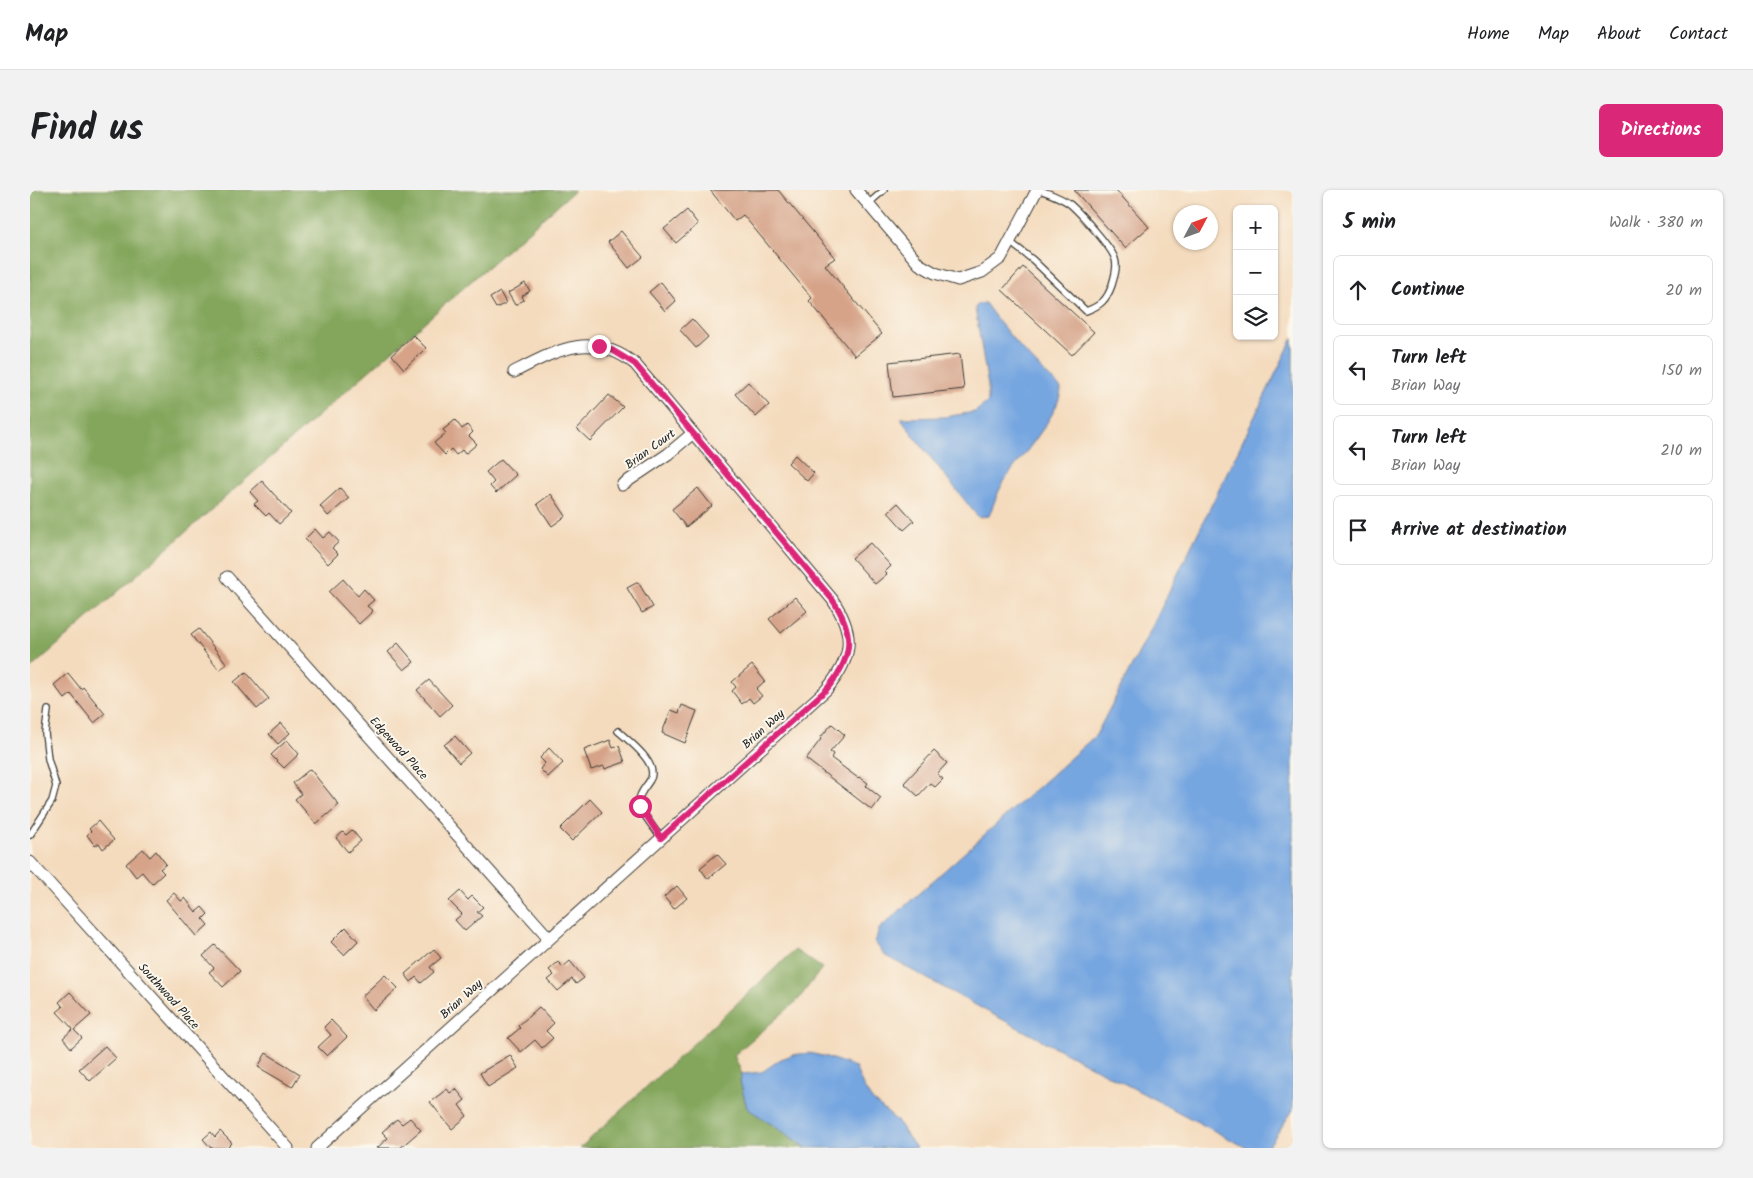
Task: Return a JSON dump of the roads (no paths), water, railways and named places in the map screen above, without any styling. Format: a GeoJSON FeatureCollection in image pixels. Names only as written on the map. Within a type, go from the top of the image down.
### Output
{"type":"FeatureCollection","features":[{"type":"Feature","properties":{"kind":"street"},"geometry":{"type":"LineString","coordinates":[[856,190],[919,264],[935,273],[958,280],[982,272],[1001,258],[1039,190]]}},
{"type":"Feature","properties":{"kind":"street","name":"Brian Way"},"geometry":{"type":"LineString","coordinates":[[316,1148],[826,690],[840,671],[849,648],[844,622],[832,599],[635,364],[612,350],[586,345],[551,354],[514,372]]}},
{"type":"Feature","properties":{"kind":"street","name":"Brian Court"},"geometry":{"type":"LineString","coordinates":[[622,485],[668,454],[693,433]]}},
{"type":"Feature","properties":{"kind":"street","name":"Edgewood Place"},"geometry":{"type":"LineString","coordinates":[[227,577],[549,938]]}},
{"type":"Feature","properties":{"kind":"street","name":"Southwood Place"},"geometry":{"type":"LineString","coordinates":[[30,862],[288,1148]]}},
{"type":"Feature","properties":{"kind":"lane"},"geometry":{"type":"LineString","coordinates":[[868,204],[884,190]]}},
{"type":"Feature","properties":{"kind":"lane"},"geometry":{"type":"LineString","coordinates":[[1010,242],[1033,260],[1086,311],[1098,307],[1109,294],[1116,271],[1116,260],[1111,250],[1071,205],[1057,196],[1039,190]]}},
{"type":"Feature","properties":{"kind":"lane"},"geometry":{"type":"LineString","coordinates":[[30,835],[52,801],[56,786],[48,759],[45,733],[48,710]]}},
{"type":"Feature","properties":{"kind":"lane"},"geometry":{"type":"LineString","coordinates":[[618,731],[645,757],[652,768],[652,776],[640,794],[639,800],[646,816],[661,838]]}},
{"type":"Feature","properties":{"kind":"water"},"geometry":{"type":"Polygon","coordinates":[[[985,303],[1020,347],[1061,388],[1055,409],[1040,434],[1004,481],[989,516],[978,517],[901,418],[944,417],[975,412],[988,402],[988,386],[975,308],[978,304],[985,303]]]}},
{"type":"Feature","properties":{"kind":"water"},"geometry":{"type":"Polygon","coordinates":[[[1293,338],[1293,1110],[1270,1144],[1264,1148],[1247,1148],[884,955],[875,942],[879,929],[1096,735],[1150,631],[1293,338]]]}},
{"type":"Feature","properties":{"kind":"water"},"geometry":{"type":"Polygon","coordinates":[[[809,1053],[855,1067],[863,1086],[872,1100],[896,1120],[916,1148],[807,1148],[747,1108],[740,1081],[742,1074],[762,1072],[781,1059],[792,1055],[809,1053]]]}}]}
